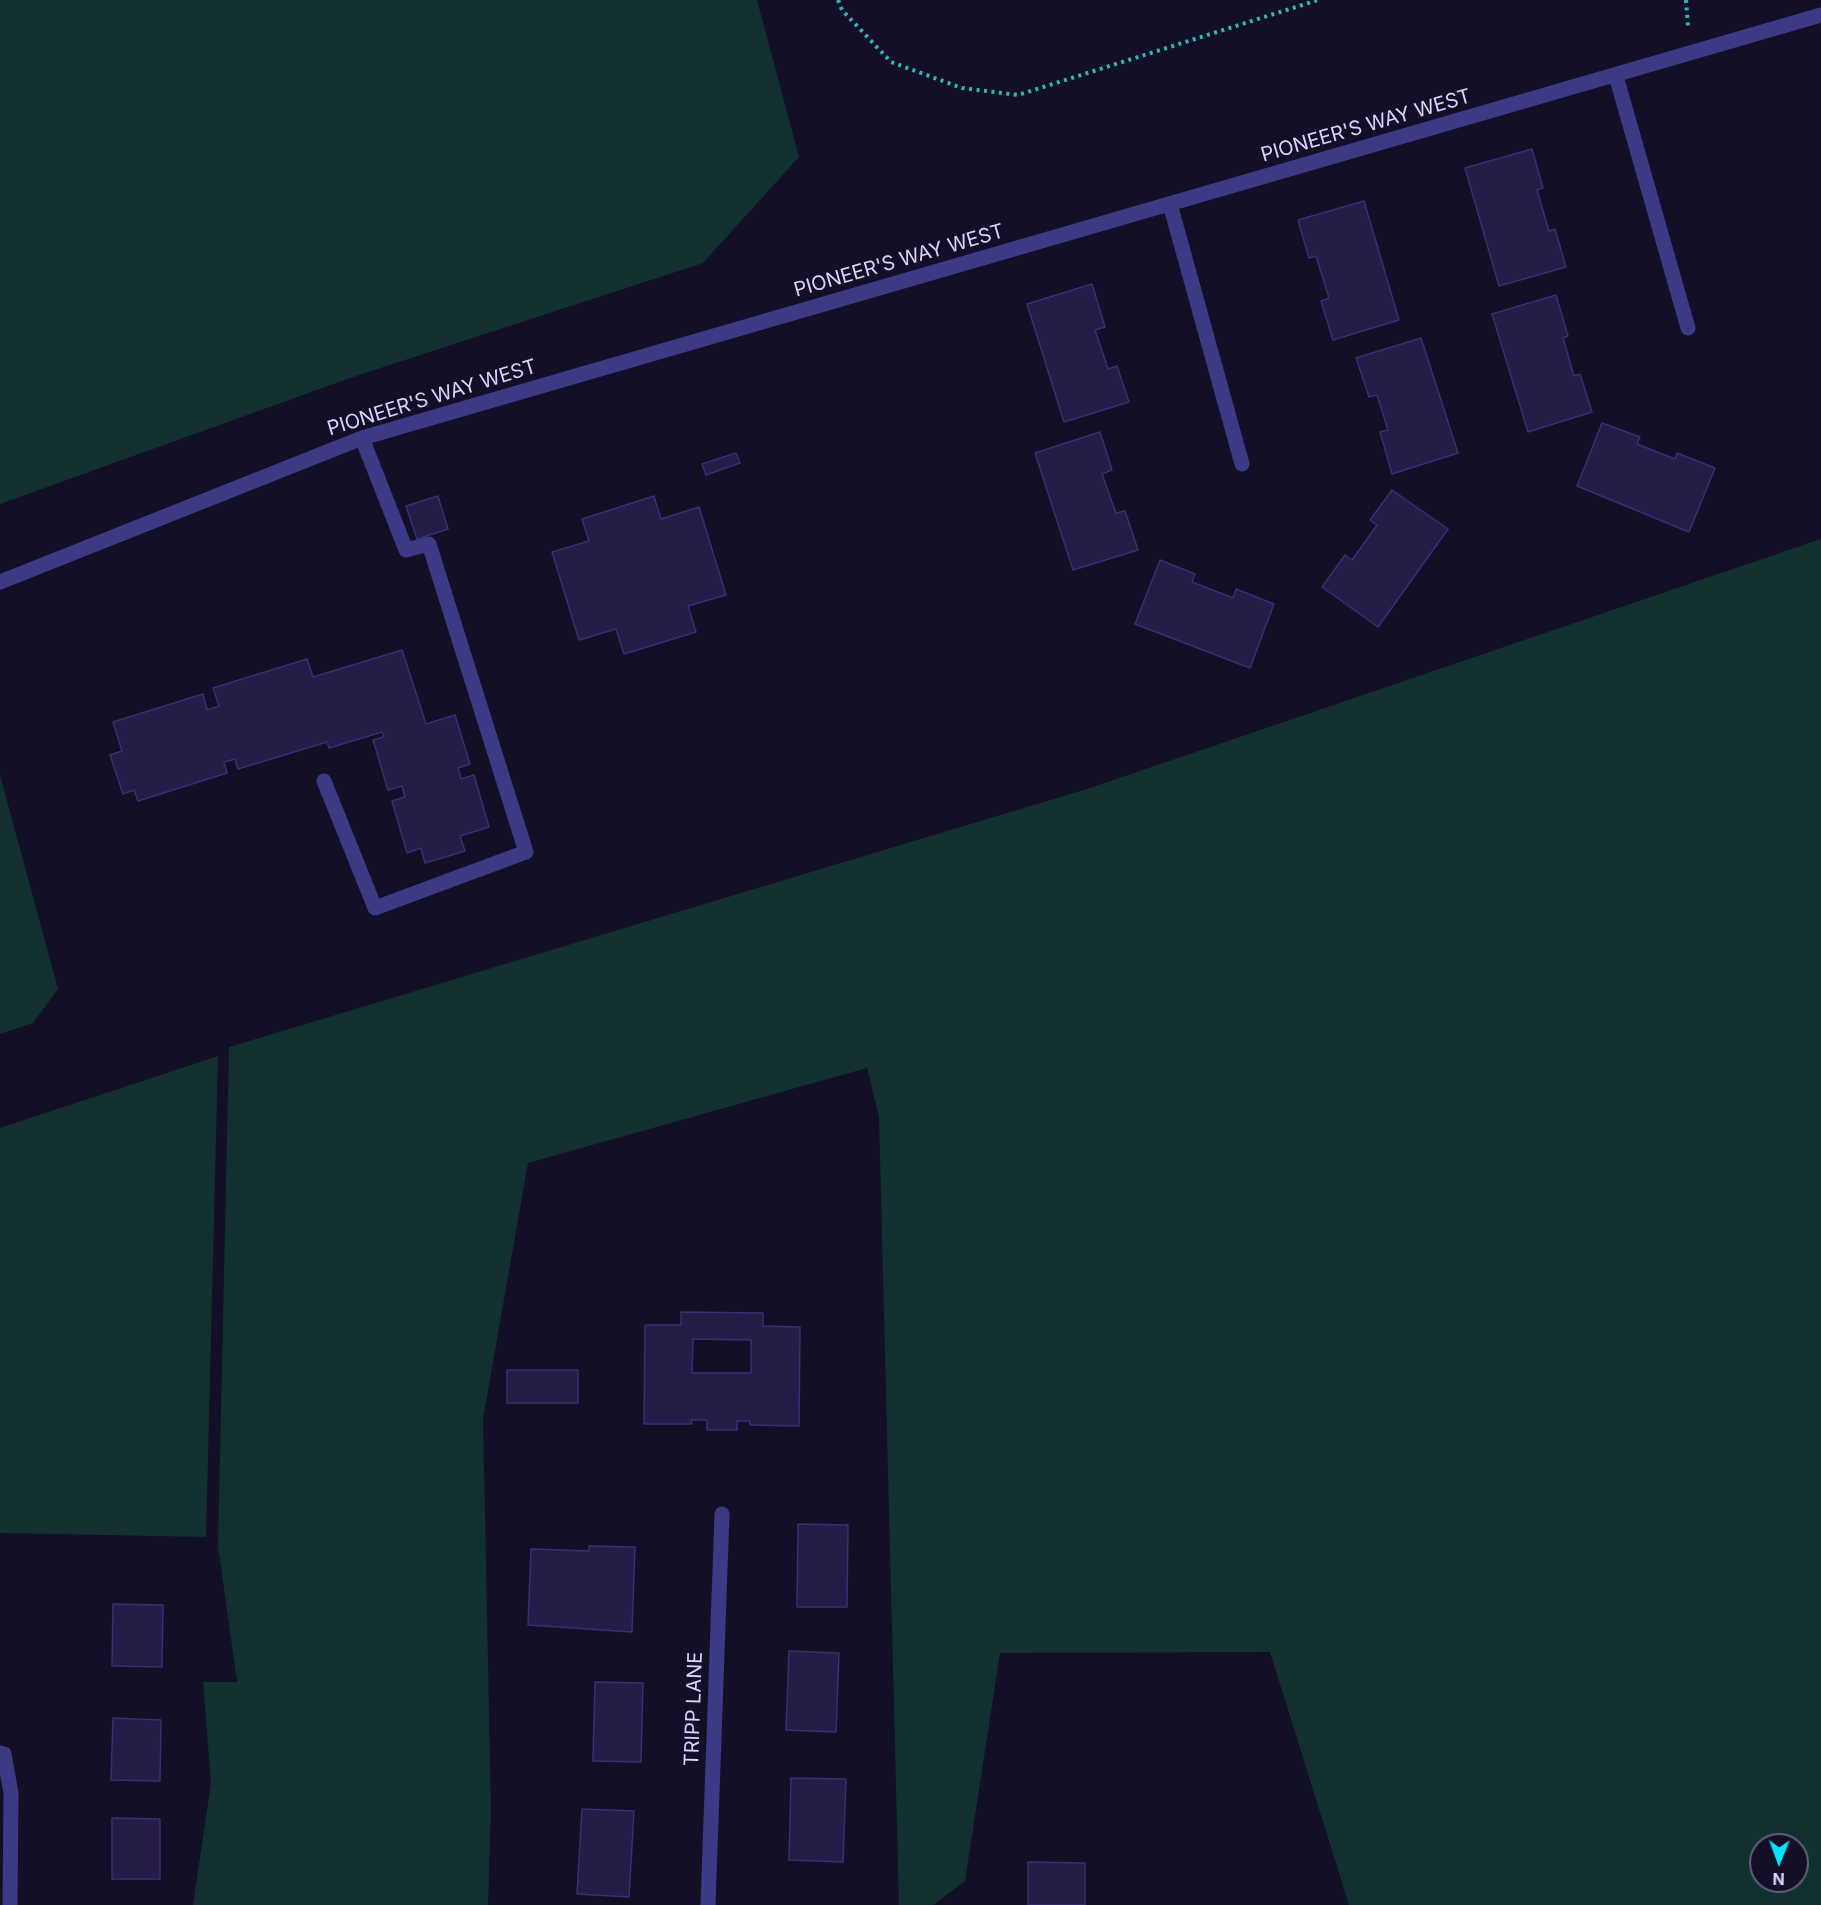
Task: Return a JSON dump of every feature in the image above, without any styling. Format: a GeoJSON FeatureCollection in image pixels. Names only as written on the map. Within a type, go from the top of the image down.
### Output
{"type":"FeatureCollection","features":[{"type":"Feature","properties":{"kind":"street","name":"PIONEER'S WAY WEST"},"geometry":{"type":"LineString","coordinates":[[0,582],[362,438],[1821,15]]}},
{"type":"Feature","properties":{"kind":"street"},"geometry":{"type":"LineString","coordinates":[[1616,76],[1688,328]]}},
{"type":"Feature","properties":{"kind":"street"},"geometry":{"type":"LineString","coordinates":[[1170,204],[1242,464]]}},
{"type":"Feature","properties":{"kind":"street"},"geometry":{"type":"LineString","coordinates":[[324,782],[375,908],[526,852],[429,544],[406,550],[362,438]]}},
{"type":"Feature","properties":{"kind":"street","name":"TRIPP LANE"},"geometry":{"type":"LineString","coordinates":[[708,1905],[722,1514]]}},
{"type":"Feature","properties":{"kind":"street"},"geometry":{"type":"LineString","coordinates":[[0,1753],[4,1755],[11,1793],[10,1905]]}},
{"type":"Feature","properties":{"kind":"path"},"geometry":{"type":"LineString","coordinates":[[838,0],[842,10],[891,63],[962,88],[1018,94],[1318,0]]}},
{"type":"Feature","properties":{"kind":"green space"},"geometry":{"type":"Polygon","coordinates":[[[0,0],[757,0],[799,157],[703,263],[353,377],[0,504],[0,0]]]}},
{"type":"Feature","properties":{"kind":"green space"},"geometry":{"type":"Polygon","coordinates":[[[1821,539],[1821,1905],[1349,1905],[1270,1652],[1000,1653],[965,1881],[933,1905],[899,1905],[879,1117],[867,1068],[528,1163],[483,1419],[491,1809],[488,1905],[193,1905],[211,1783],[203,1682],[237,1682],[218,1546],[229,1047],[1087,789],[1821,539]]]}},
{"type":"Feature","properties":{"kind":"green space"},"geometry":{"type":"Polygon","coordinates":[[[0,775],[58,989],[33,1023],[0,1034],[0,775]]]}},
{"type":"Feature","properties":{"kind":"green space"},"geometry":{"type":"Polygon","coordinates":[[[218,1056],[206,1537],[0,1533],[0,1128],[218,1056]]]}},
{"type":"Feature","properties":{"kind":"building"},"geometry":{"type":"Polygon","coordinates":[[[1532,149],[1543,188],[1537,190],[1549,231],[1555,229],[1566,267],[1499,286],[1465,168],[1532,149]]]}},
{"type":"Feature","properties":{"kind":"building"},"geometry":{"type":"Polygon","coordinates":[[[1364,201],[1399,320],[1333,340],[1321,301],[1329,298],[1316,256],[1309,258],[1298,220],[1364,201]]]}},
{"type":"Feature","properties":{"kind":"building"},"geometry":{"type":"Polygon","coordinates":[[[1092,284],[1105,327],[1095,330],[1108,369],[1117,366],[1129,402],[1064,422],[1027,304],[1092,284]]]}},
{"type":"Feature","properties":{"kind":"building"},"geometry":{"type":"Polygon","coordinates":[[[1556,295],[1568,336],[1563,338],[1574,376],[1580,374],[1592,412],[1528,432],[1492,314],[1556,295]]]}},
{"type":"Feature","properties":{"kind":"building"},"geometry":{"type":"Polygon","coordinates":[[[1421,338],[1458,453],[1392,474],[1380,432],[1388,430],[1377,395],[1369,397],[1356,358],[1421,338]]]}},
{"type":"Feature","properties":{"kind":"building"},"geometry":{"type":"Polygon","coordinates":[[[1602,423],[1640,437],[1637,444],[1675,459],[1677,453],[1715,468],[1689,532],[1577,486],[1602,423]]]}},
{"type":"Feature","properties":{"kind":"building"},"geometry":{"type":"Polygon","coordinates":[[[1100,432],[1112,470],[1102,474],[1116,513],[1125,511],[1138,550],[1073,570],[1035,453],[1100,432]]]}},
{"type":"Feature","properties":{"kind":"building"},"geometry":{"type":"Polygon","coordinates":[[[736,453],[740,463],[706,475],[702,464],[736,453]]]}},
{"type":"Feature","properties":{"kind":"building"},"geometry":{"type":"Polygon","coordinates":[[[1392,490],[1448,529],[1378,627],[1322,587],[1345,555],[1352,560],[1377,525],[1370,520],[1392,490]]]}},
{"type":"Feature","properties":{"kind":"building"},"geometry":{"type":"Polygon","coordinates":[[[438,496],[448,529],[417,539],[406,506],[438,496]]]}},
{"type":"Feature","properties":{"kind":"building"},"geometry":{"type":"Polygon","coordinates":[[[654,496],[661,519],[699,507],[726,595],[688,606],[696,632],[624,654],[616,629],[579,640],[552,552],[589,541],[582,519],[654,496]]]}},
{"type":"Feature","properties":{"kind":"building"},"geometry":{"type":"Polygon","coordinates":[[[1160,560],[1195,574],[1192,582],[1233,598],[1236,589],[1274,604],[1250,668],[1135,624],[1160,560]]]}},
{"type":"Feature","properties":{"kind":"building"},"geometry":{"type":"Polygon","coordinates":[[[402,650],[426,724],[455,715],[470,764],[458,768],[461,779],[474,775],[489,827],[460,836],[465,851],[425,863],[421,848],[407,853],[392,801],[405,797],[402,786],[388,790],[373,740],[384,737],[382,732],[329,748],[327,742],[238,769],[235,759],[224,762],[227,773],[138,801],[134,790],[123,794],[110,755],[122,751],[113,722],[203,694],[207,710],[219,706],[213,688],[307,659],[313,677],[402,650]]]}},
{"type":"Feature","properties":{"kind":"building"},"geometry":{"type":"Polygon","coordinates":[[[681,1312],[763,1313],[763,1326],[800,1327],[799,1426],[750,1425],[750,1421],[737,1421],[737,1430],[707,1430],[707,1420],[691,1420],[692,1424],[644,1424],[645,1325],[681,1325],[681,1312]],[[693,1339],[692,1373],[751,1373],[751,1340],[693,1339]]]}},
{"type":"Feature","properties":{"kind":"building"},"geometry":{"type":"Polygon","coordinates":[[[507,1370],[578,1370],[578,1403],[507,1403],[507,1370]]]}},
{"type":"Feature","properties":{"kind":"building"},"geometry":{"type":"Polygon","coordinates":[[[798,1524],[848,1525],[847,1607],[797,1607],[798,1524]]]}},
{"type":"Feature","properties":{"kind":"building"},"geometry":{"type":"Polygon","coordinates":[[[589,1546],[635,1547],[632,1632],[528,1625],[531,1549],[589,1551],[589,1546]]]}},
{"type":"Feature","properties":{"kind":"building"},"geometry":{"type":"Polygon","coordinates":[[[113,1604],[163,1605],[162,1667],[112,1666],[113,1604]]]}},
{"type":"Feature","properties":{"kind":"building"},"geometry":{"type":"Polygon","coordinates":[[[789,1651],[839,1653],[836,1732],[786,1730],[789,1651]]]}},
{"type":"Feature","properties":{"kind":"building"},"geometry":{"type":"Polygon","coordinates":[[[595,1682],[643,1683],[641,1762],[593,1761],[595,1682]]]}},
{"type":"Feature","properties":{"kind":"building"},"geometry":{"type":"Polygon","coordinates":[[[113,1718],[161,1720],[160,1781],[111,1780],[113,1718]]]}},
{"type":"Feature","properties":{"kind":"building"},"geometry":{"type":"Polygon","coordinates":[[[791,1778],[846,1779],[843,1862],[789,1860],[791,1778]]]}},
{"type":"Feature","properties":{"kind":"building"},"geometry":{"type":"Polygon","coordinates":[[[582,1809],[634,1811],[629,1897],[577,1894],[582,1809]]]}},
{"type":"Feature","properties":{"kind":"building"},"geometry":{"type":"Polygon","coordinates":[[[112,1818],[160,1819],[160,1879],[112,1879],[112,1818]]]}},
{"type":"Feature","properties":{"kind":"building"},"geometry":{"type":"Polygon","coordinates":[[[1028,1862],[1085,1863],[1085,1905],[1028,1905],[1028,1862]]]}}]}
